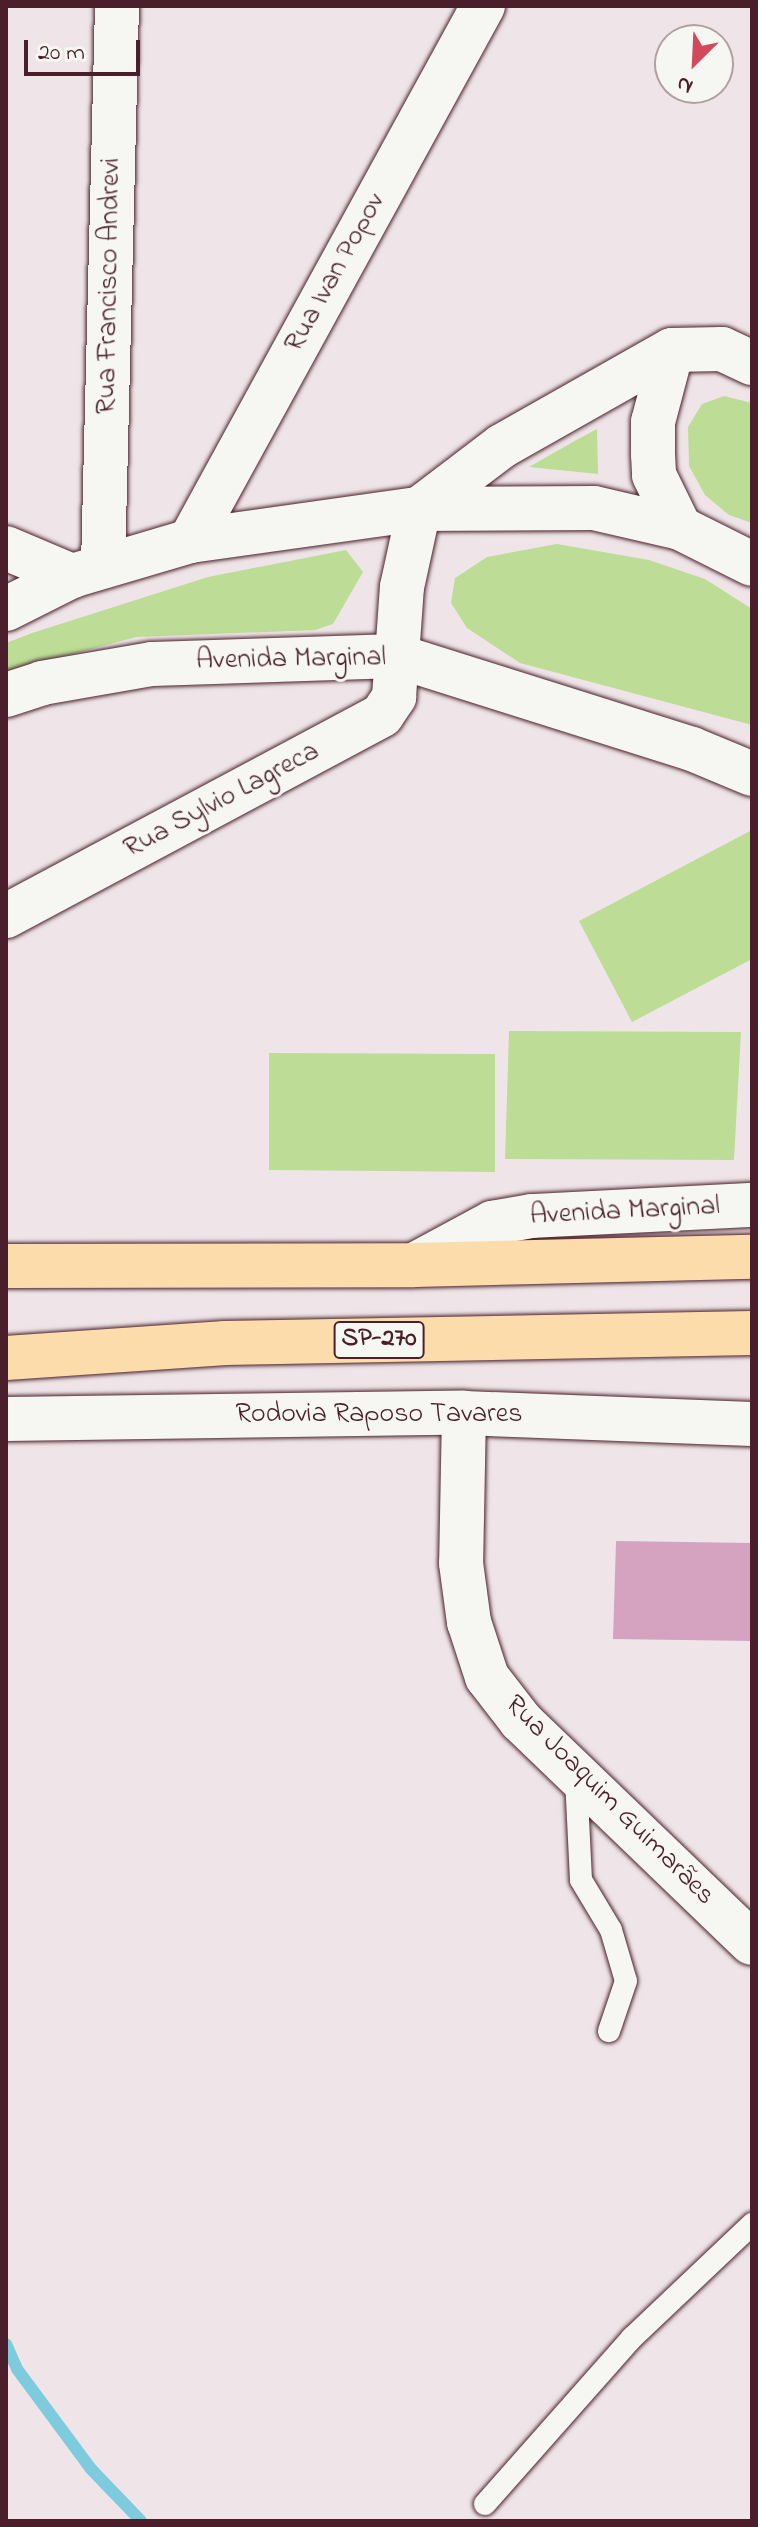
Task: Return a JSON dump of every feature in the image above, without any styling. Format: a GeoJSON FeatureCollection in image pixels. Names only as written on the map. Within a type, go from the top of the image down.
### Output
{"type":"FeatureCollection","features":[{"type":"Feature","properties":{"kind":"highway"},"geometry":{"type":"LineString","coordinates":[[6,1266],[414,1265],[752,1257]]}},
{"type":"Feature","properties":{"kind":"highway","name":"SP-270"},"geometry":{"type":"LineString","coordinates":[[6,1358],[225,1343],[752,1333]]}},
{"type":"Feature","properties":{"kind":"main road","name":"Rua Francisco Andrevi"},"geometry":{"type":"LineString","coordinates":[[88,571],[117,6]]}},
{"type":"Feature","properties":{"kind":"main road","name":"Rua Ivan Popov"},"geometry":{"type":"LineString","coordinates":[[190,541],[483,6]]}},
{"type":"Feature","properties":{"kind":"main road"},"geometry":{"type":"LineString","coordinates":[[419,509],[502,446],[672,350],[722,349],[748,355]]}},
{"type":"Feature","properties":{"kind":"main road"},"geometry":{"type":"LineString","coordinates":[[672,350],[653,422],[653,464],[680,528]]}},
{"type":"Feature","properties":{"kind":"main road"},"geometry":{"type":"LineString","coordinates":[[6,609],[88,571],[190,541],[419,509],[594,508],[680,528],[752,564]]}},
{"type":"Feature","properties":{"kind":"main road","name":"Rua Sylvio Lagreca"},"geometry":{"type":"LineString","coordinates":[[6,916],[382,715],[394,697],[402,587],[419,509]]}},
{"type":"Feature","properties":{"kind":"main road"},"geometry":{"type":"LineString","coordinates":[[6,548],[88,571]]}},
{"type":"Feature","properties":{"kind":"main road","name":"Avenida Marginal"},"geometry":{"type":"LineString","coordinates":[[6,695],[42,683],[152,664],[397,656],[692,749],[752,774]]}},
{"type":"Feature","properties":{"kind":"main road","name":"Avenida Marginal"},"geometry":{"type":"LineString","coordinates":[[414,1265],[492,1223],[532,1216],[752,1205]]}},
{"type":"Feature","properties":{"kind":"main road","name":"Rodovia Raposo Tavares"},"geometry":{"type":"LineString","coordinates":[[6,1419],[464,1413],[752,1424]]}},
{"type":"Feature","properties":{"kind":"main road","name":"Rua Joaquim Guimarães"},"geometry":{"type":"LineString","coordinates":[[464,1413],[461,1563],[469,1622],[487,1677],[521,1721],[752,1943]]}},
{"type":"Feature","properties":{"kind":"lane"},"geometry":{"type":"LineString","coordinates":[[576,1773],[581,1880],[611,1930],[626,1981],[609,2031]]}},
{"type":"Feature","properties":{"kind":"lane"},"geometry":{"type":"LineString","coordinates":[[485,2504],[632,2338],[752,2224]]}},
{"type":"Feature","properties":{"kind":"green space"},"geometry":{"type":"Polygon","coordinates":[[[724,396],[752,403],[752,523],[729,515],[705,495],[689,466],[688,427],[702,404],[724,396]]]}},
{"type":"Feature","properties":{"kind":"green space"},"geometry":{"type":"Polygon","coordinates":[[[597,429],[598,474],[529,467],[578,439],[597,429]]]}},
{"type":"Feature","properties":{"kind":"green space"},"geometry":{"type":"Polygon","coordinates":[[[557,544],[649,560],[705,579],[752,609],[752,725],[520,663],[467,628],[451,603],[455,578],[487,557],[557,544]]]}},
{"type":"Feature","properties":{"kind":"green space"},"geometry":{"type":"Polygon","coordinates":[[[346,550],[363,572],[333,624],[315,630],[136,637],[6,672],[6,643],[32,633],[208,577],[346,550]]]}},
{"type":"Feature","properties":{"kind":"green space"},"geometry":{"type":"Polygon","coordinates":[[[752,830],[752,959],[632,1022],[579,921],[752,830]]]}},
{"type":"Feature","properties":{"kind":"green space"},"geometry":{"type":"Polygon","coordinates":[[[509,1031],[741,1032],[734,1160],[505,1159],[509,1031]]]}},
{"type":"Feature","properties":{"kind":"green space"},"geometry":{"type":"Polygon","coordinates":[[[269,1053],[495,1054],[495,1172],[269,1170],[269,1053]]]}},
{"type":"Feature","properties":{"kind":"building"},"geometry":{"type":"Polygon","coordinates":[[[616,1541],[752,1543],[752,1641],[613,1639],[616,1541]]]}},
{"type":"Feature","properties":{"kind":"waterway"},"geometry":{"type":"LineString","coordinates":[[6,2344],[17,2369],[91,2469],[141,2521]]}}]}
